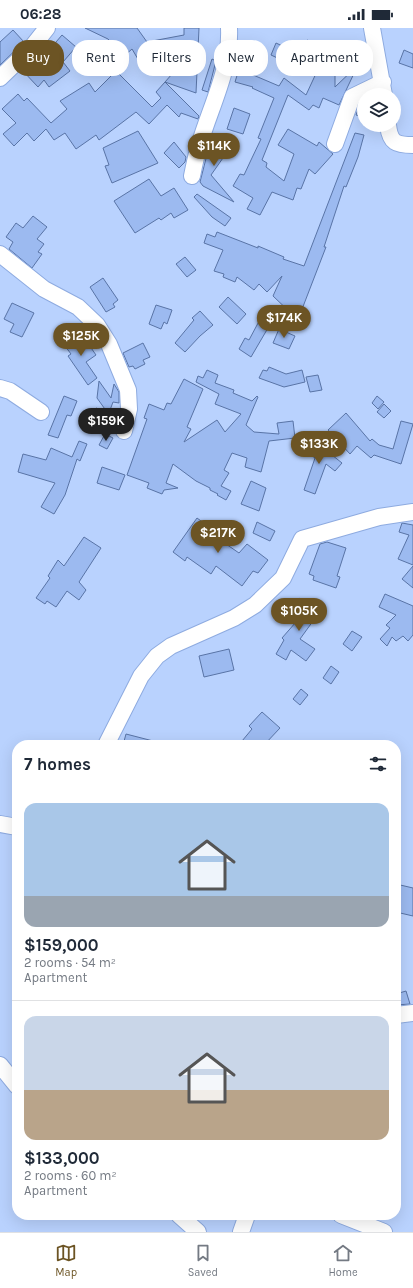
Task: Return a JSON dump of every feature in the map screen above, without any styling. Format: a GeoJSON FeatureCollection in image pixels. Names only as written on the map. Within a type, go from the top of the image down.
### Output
{"type":"FeatureCollection","features":[{"type":"Feature","properties":{"kind":"street"},"geometry":{"type":"LineString","coordinates":[[0,78],[32,47],[47,28]]}},
{"type":"Feature","properties":{"kind":"street"},"geometry":{"type":"LineString","coordinates":[[192,176],[199,146],[220,88],[228,53],[229,28]]}},
{"type":"Feature","properties":{"kind":"street"},"geometry":{"type":"LineString","coordinates":[[372,28],[383,88]]}},
{"type":"Feature","properties":{"kind":"street"},"geometry":{"type":"LineString","coordinates":[[335,144],[352,97],[357,96]]}},
{"type":"Feature","properties":{"kind":"street"},"geometry":{"type":"LineString","coordinates":[[390,132],[392,140],[399,145],[413,145]]}},
{"type":"Feature","properties":{"kind":"street"},"geometry":{"type":"LineString","coordinates":[[0,254],[44,289],[78,308],[97,325],[109,344],[128,390],[129,409],[124,431]]}},
{"type":"Feature","properties":{"kind":"street"},"geometry":{"type":"LineString","coordinates":[[0,388],[10,391],[41,412]]}},
{"type":"Feature","properties":{"kind":"street"},"geometry":{"type":"LineString","coordinates":[[109,740],[141,676],[157,656],[171,646],[234,618],[255,605],[283,578],[302,539],[379,517],[413,512]]}},
{"type":"Feature","properties":{"kind":"street"},"geometry":{"type":"LineString","coordinates":[[0,824],[12,826]]}},
{"type":"Feature","properties":{"kind":"street"},"geometry":{"type":"LineString","coordinates":[[401,1014],[413,1013]]}},
{"type":"Feature","properties":{"kind":"street"},"geometry":{"type":"LineString","coordinates":[[0,1065],[12,1080]]}},
{"type":"Feature","properties":{"kind":"street"},"geometry":{"type":"LineString","coordinates":[[185,1220],[198,1232]]}},
{"type":"Feature","properties":{"kind":"street"},"geometry":{"type":"LineString","coordinates":[[241,1232],[245,1220]]}},
{"type":"Feature","properties":{"kind":"street"},"geometry":{"type":"LineString","coordinates":[[354,1220],[384,1232]]}},
{"type":"Feature","properties":{"kind":"building"},"geometry":{"type":"Polygon","coordinates":[[[85,28],[137,28],[146,40],[137,40],[137,57],[132,49],[129,52],[129,40],[108,39],[85,28]]]}},
{"type":"Feature","properties":{"kind":"building"},"geometry":{"type":"Polygon","coordinates":[[[184,28],[199,28],[198,40],[158,40],[184,35],[184,28]]]}},
{"type":"Feature","properties":{"kind":"building"},"geometry":{"type":"Polygon","coordinates":[[[13,30],[22,40],[12,40],[12,54],[0,65],[0,42],[13,30]]]}},
{"type":"Feature","properties":{"kind":"building"},"geometry":{"type":"Polygon","coordinates":[[[62,35],[72,44],[72,52],[64,61],[64,40],[58,40],[62,35]]]}},
{"type":"Feature","properties":{"kind":"building"},"geometry":{"type":"Polygon","coordinates":[[[276,43],[276,57],[271,55],[276,43]]]}},
{"type":"Feature","properties":{"kind":"building"},"geometry":{"type":"Polygon","coordinates":[[[404,50],[413,54],[413,68],[399,63],[404,50]]]}},
{"type":"Feature","properties":{"kind":"building"},"geometry":{"type":"Polygon","coordinates":[[[212,59],[214,60],[214,69],[208,92],[202,90],[212,59]]]}},
{"type":"Feature","properties":{"kind":"building"},"geometry":{"type":"Polygon","coordinates":[[[64,63],[70,71],[64,76],[64,63]]]}},
{"type":"Feature","properties":{"kind":"building"},"geometry":{"type":"Polygon","coordinates":[[[28,76],[63,76],[49,87],[44,80],[38,87],[28,76]]]}},
{"type":"Feature","properties":{"kind":"building"},"geometry":{"type":"Polygon","coordinates":[[[111,76],[121,76],[152,107],[161,98],[156,92],[165,82],[199,116],[198,119],[181,113],[179,117],[167,105],[149,124],[136,112],[99,140],[96,135],[76,149],[65,133],[54,140],[46,129],[34,141],[27,133],[14,146],[3,134],[16,123],[2,109],[18,94],[24,101],[27,98],[51,123],[67,109],[60,101],[89,83],[95,92],[111,76]]]}},
{"type":"Feature","properties":{"kind":"building"},"geometry":{"type":"Polygon","coordinates":[[[170,76],[197,76],[196,93],[165,82],[170,76]]]}},
{"type":"Feature","properties":{"kind":"building"},"geometry":{"type":"Polygon","coordinates":[[[237,76],[255,76],[279,86],[284,78],[306,95],[315,76],[335,76],[335,87],[346,76],[353,76],[339,105],[323,98],[319,108],[313,105],[309,110],[288,95],[262,160],[267,163],[266,167],[284,181],[294,154],[278,145],[288,129],[317,146],[319,142],[333,154],[315,174],[309,169],[301,189],[297,188],[293,200],[272,192],[260,215],[247,209],[253,198],[233,186],[240,174],[244,175],[261,139],[258,138],[274,98],[252,88],[253,87],[235,82],[237,76]]]}},
{"type":"Feature","properties":{"kind":"building"},"geometry":{"type":"Polygon","coordinates":[[[234,108],[250,114],[243,134],[227,129],[234,108]]]}},
{"type":"Feature","properties":{"kind":"building"},"geometry":{"type":"Polygon","coordinates":[[[138,131],[158,163],[112,183],[105,166],[109,165],[103,148],[138,131]]]}},
{"type":"Feature","properties":{"kind":"building"},"geometry":{"type":"Polygon","coordinates":[[[355,133],[364,135],[358,157],[346,187],[344,186],[324,247],[326,247],[299,317],[294,316],[273,296],[282,276],[267,292],[259,284],[254,290],[237,277],[235,282],[223,277],[224,274],[214,271],[223,250],[204,243],[207,234],[215,237],[217,232],[258,248],[258,246],[284,257],[283,259],[304,266],[355,133]]]}},
{"type":"Feature","properties":{"kind":"building"},"geometry":{"type":"Polygon","coordinates":[[[214,137],[230,148],[211,175],[234,202],[203,186],[200,182],[210,143],[214,137]]]}},
{"type":"Feature","properties":{"kind":"building"},"geometry":{"type":"Polygon","coordinates":[[[174,142],[186,157],[185,162],[179,168],[164,153],[174,142]]]}},
{"type":"Feature","properties":{"kind":"building"},"geometry":{"type":"Polygon","coordinates":[[[149,179],[161,196],[174,188],[188,210],[174,218],[171,213],[161,220],[159,218],[135,233],[114,201],[149,179]]]}},
{"type":"Feature","properties":{"kind":"building"},"geometry":{"type":"Polygon","coordinates":[[[197,194],[231,218],[225,226],[212,217],[194,197],[197,194]]]}},
{"type":"Feature","properties":{"kind":"building"},"geometry":{"type":"Polygon","coordinates":[[[33,216],[47,227],[37,239],[44,244],[38,252],[42,254],[32,268],[9,249],[13,242],[6,237],[16,223],[23,228],[33,216]]]}},
{"type":"Feature","properties":{"kind":"building"},"geometry":{"type":"Polygon","coordinates":[[[185,257],[196,270],[187,277],[176,264],[185,257]]]}},
{"type":"Feature","properties":{"kind":"building"},"geometry":{"type":"Polygon","coordinates":[[[103,278],[118,300],[113,304],[115,307],[106,312],[90,287],[103,278]]]}},
{"type":"Feature","properties":{"kind":"building"},"geometry":{"type":"Polygon","coordinates":[[[228,297],[246,314],[237,324],[219,307],[228,297]]]}},
{"type":"Feature","properties":{"kind":"building"},"geometry":{"type":"Polygon","coordinates":[[[12,303],[34,313],[22,337],[10,332],[14,324],[4,319],[12,303]]]}},
{"type":"Feature","properties":{"kind":"building"},"geometry":{"type":"Polygon","coordinates":[[[156,305],[172,310],[167,324],[164,322],[161,329],[149,324],[156,305]]]}},
{"type":"Feature","properties":{"kind":"building"},"geometry":{"type":"Polygon","coordinates":[[[265,310],[275,316],[251,357],[239,349],[245,338],[249,340],[265,310]]]}},
{"type":"Feature","properties":{"kind":"building"},"geometry":{"type":"Polygon","coordinates":[[[200,311],[213,325],[185,352],[175,343],[194,320],[192,318],[200,311]]]}},
{"type":"Feature","properties":{"kind":"building"},"geometry":{"type":"Polygon","coordinates":[[[279,329],[295,336],[289,349],[273,343],[279,329]]]}},
{"type":"Feature","properties":{"kind":"building"},"geometry":{"type":"Polygon","coordinates":[[[75,332],[84,344],[87,342],[96,355],[86,362],[97,378],[88,385],[68,356],[71,354],[62,342],[75,332]]]}},
{"type":"Feature","properties":{"kind":"building"},"geometry":{"type":"Polygon","coordinates":[[[143,343],[150,357],[143,360],[145,364],[135,369],[133,366],[129,367],[123,353],[143,343]]]}},
{"type":"Feature","properties":{"kind":"building"},"geometry":{"type":"Polygon","coordinates":[[[269,367],[286,374],[302,370],[305,382],[284,387],[259,378],[263,370],[267,371],[269,367]]]}},
{"type":"Feature","properties":{"kind":"building"},"geometry":{"type":"Polygon","coordinates":[[[207,370],[218,375],[215,383],[234,390],[233,393],[252,401],[257,396],[258,397],[246,425],[254,432],[279,434],[277,423],[293,421],[295,438],[269,441],[261,472],[245,467],[247,458],[232,453],[224,470],[229,473],[221,486],[231,491],[226,500],[173,464],[166,483],[178,488],[164,490],[162,494],[147,488],[149,483],[127,475],[147,419],[144,418],[149,404],[164,410],[167,403],[171,404],[184,379],[203,389],[187,427],[191,429],[184,442],[217,420],[225,432],[241,414],[215,404],[219,394],[196,382],[198,376],[203,378],[207,370]]]}},
{"type":"Feature","properties":{"kind":"building"},"geometry":{"type":"Polygon","coordinates":[[[318,375],[322,390],[310,392],[306,377],[318,375]]]}},
{"type":"Feature","properties":{"kind":"building"},"geometry":{"type":"Polygon","coordinates":[[[99,381],[111,398],[114,384],[119,392],[119,403],[113,402],[103,429],[90,423],[96,408],[107,412],[97,398],[99,381]]]}},
{"type":"Feature","properties":{"kind":"building"},"geometry":{"type":"Polygon","coordinates":[[[64,396],[77,401],[71,416],[67,415],[58,438],[48,435],[64,396]]]}},
{"type":"Feature","properties":{"kind":"building"},"geometry":{"type":"Polygon","coordinates":[[[377,396],[384,402],[378,409],[372,403],[377,396]]]}},
{"type":"Feature","properties":{"kind":"building"},"geometry":{"type":"Polygon","coordinates":[[[384,404],[391,411],[384,418],[377,412],[384,404]]]}},
{"type":"Feature","properties":{"kind":"building"},"geometry":{"type":"Polygon","coordinates":[[[346,413],[370,441],[372,439],[379,445],[393,449],[401,421],[413,424],[401,464],[374,455],[371,458],[357,446],[350,454],[328,430],[346,413]]]}},
{"type":"Feature","properties":{"kind":"building"},"geometry":{"type":"Polygon","coordinates":[[[105,434],[113,438],[107,449],[99,445],[105,434]]]}},
{"type":"Feature","properties":{"kind":"building"},"geometry":{"type":"Polygon","coordinates":[[[312,439],[342,463],[335,471],[326,464],[315,494],[304,490],[315,458],[303,449],[312,439]]]}},
{"type":"Feature","properties":{"kind":"building"},"geometry":{"type":"Polygon","coordinates":[[[79,441],[87,444],[80,461],[77,459],[65,495],[54,514],[41,507],[55,483],[18,472],[23,454],[46,460],[51,448],[72,457],[79,441]]]}},
{"type":"Feature","properties":{"kind":"building"},"geometry":{"type":"Polygon","coordinates":[[[102,467],[125,475],[119,490],[97,483],[102,467]]]}},
{"type":"Feature","properties":{"kind":"building"},"geometry":{"type":"Polygon","coordinates":[[[251,481],[266,488],[259,511],[241,504],[251,481]]]}},
{"type":"Feature","properties":{"kind":"building"},"geometry":{"type":"Polygon","coordinates":[[[197,518],[212,529],[210,533],[239,553],[247,544],[268,560],[258,573],[253,571],[242,586],[216,566],[211,574],[187,557],[185,561],[173,552],[197,518]]]}},
{"type":"Feature","properties":{"kind":"building"},"geometry":{"type":"Polygon","coordinates":[[[257,522],[275,531],[270,541],[253,533],[257,522]]]}},
{"type":"Feature","properties":{"kind":"building"},"geometry":{"type":"Polygon","coordinates":[[[402,523],[413,525],[413,565],[398,559],[409,535],[399,532],[402,523]]]}},
{"type":"Feature","properties":{"kind":"building"},"geometry":{"type":"Polygon","coordinates":[[[84,537],[101,548],[79,582],[86,590],[79,600],[67,591],[56,607],[47,601],[45,604],[36,598],[50,578],[48,576],[58,560],[64,566],[84,537]]]}},
{"type":"Feature","properties":{"kind":"building"},"geometry":{"type":"Polygon","coordinates":[[[327,542],[346,548],[337,576],[340,577],[336,588],[313,580],[314,576],[309,574],[320,544],[327,542]]]}},
{"type":"Feature","properties":{"kind":"building"},"geometry":{"type":"Polygon","coordinates":[[[413,566],[413,588],[402,579],[413,566]]]}},
{"type":"Feature","properties":{"kind":"building"},"geometry":{"type":"Polygon","coordinates":[[[385,594],[413,606],[413,635],[408,641],[403,636],[396,641],[392,637],[387,646],[380,639],[390,628],[386,625],[396,615],[379,607],[385,594]]]}},
{"type":"Feature","properties":{"kind":"building"},"geometry":{"type":"Polygon","coordinates":[[[299,598],[309,607],[312,603],[321,610],[300,639],[315,649],[306,661],[291,650],[286,660],[276,654],[284,640],[282,638],[296,622],[295,621],[299,616],[290,609],[299,598]]]}},
{"type":"Feature","properties":{"kind":"building"},"geometry":{"type":"Polygon","coordinates":[[[352,631],[362,637],[352,651],[343,644],[352,631]]]}},
{"type":"Feature","properties":{"kind":"building"},"geometry":{"type":"Polygon","coordinates":[[[229,649],[234,670],[204,677],[199,656],[229,649]]]}},
{"type":"Feature","properties":{"kind":"building"},"geometry":{"type":"Polygon","coordinates":[[[331,666],[339,672],[331,684],[323,678],[331,666]]]}},
{"type":"Feature","properties":{"kind":"building"},"geometry":{"type":"Polygon","coordinates":[[[301,689],[308,695],[300,705],[293,699],[301,689]]]}},
{"type":"Feature","properties":{"kind":"building"},"geometry":{"type":"Polygon","coordinates":[[[262,712],[280,728],[269,740],[243,740],[252,729],[249,726],[262,712]]]}},
{"type":"Feature","properties":{"kind":"building"},"geometry":{"type":"Polygon","coordinates":[[[126,734],[149,740],[124,740],[126,734]]]}},
{"type":"Feature","properties":{"kind":"building"},"geometry":{"type":"Polygon","coordinates":[[[401,885],[413,888],[413,916],[401,913],[401,885]]]}},
{"type":"Feature","properties":{"kind":"building"},"geometry":{"type":"Polygon","coordinates":[[[406,991],[410,1004],[401,1005],[401,992],[406,991]]]}}]}
